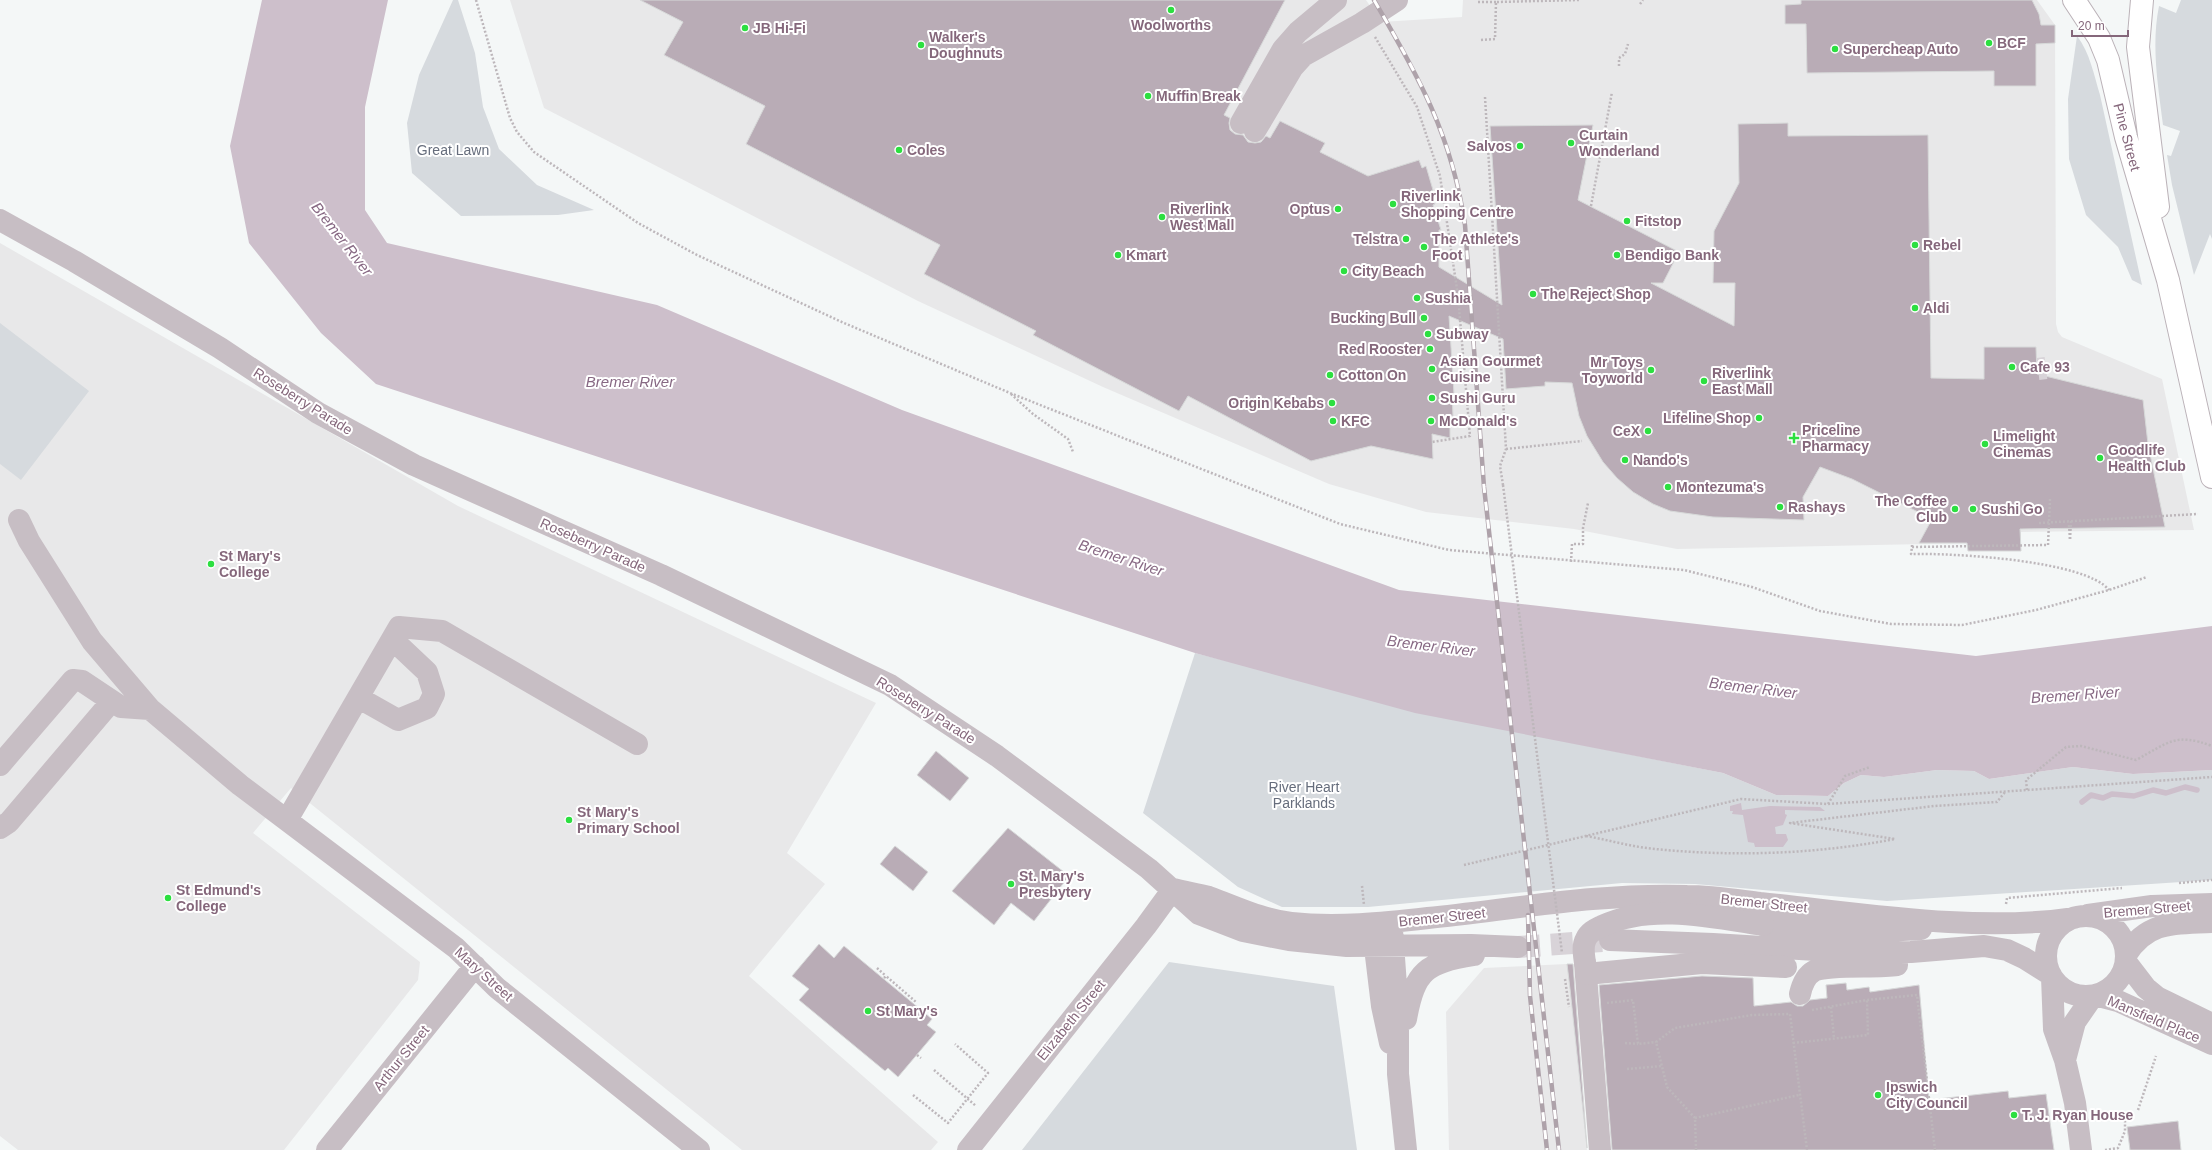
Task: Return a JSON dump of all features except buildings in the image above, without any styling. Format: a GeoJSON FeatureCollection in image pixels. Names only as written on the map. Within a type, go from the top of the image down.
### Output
{"type":"FeatureCollection","features":[{"type":"Feature","properties":{"kind":"main road","name":"Pine Street"},"geometry":{"type":"LineString","coordinates":[[2074,0],[2090,23],[2104,49],[2126,137],[2168,280],[2212,476]]}},
{"type":"Feature","properties":{"kind":"main road","name":"Pine Street"},"geometry":{"type":"LineString","coordinates":[[2142,0],[2138,46],[2168,280]]}},
{"type":"Feature","properties":{"kind":"street"},"geometry":{"type":"LineString","coordinates":[[1328,2],[1283,49],[1248,127],[1303,56],[1362,23],[1397,0]]}},
{"type":"Feature","properties":{"kind":"street","name":"Roseberry Parade"},"geometry":{"type":"LineString","coordinates":[[0,220],[74,261],[220,348],[318,413],[414,465],[661,575],[890,685],[997,756],[1149,869],[1173,889]]}},
{"type":"Feature","properties":{"kind":"street","name":"Mary Street"},"geometry":{"type":"LineString","coordinates":[[18,520],[29,542],[92,641],[150,709],[200,752],[266,804],[456,948],[497,988],[684,1146]]}},
{"type":"Feature","properties":{"kind":"street"},"geometry":{"type":"LineString","coordinates":[[287,820],[399,627],[442,631],[638,744]]}},
{"type":"Feature","properties":{"kind":"street"},"geometry":{"type":"LineString","coordinates":[[359,698],[398,720],[426,708],[434,694],[427,672],[392,639]]}},
{"type":"Feature","properties":{"kind":"street"},"geometry":{"type":"LineString","coordinates":[[0,765],[70,682],[82,681],[111,702],[130,709],[150,709]]}},
{"type":"Feature","properties":{"kind":"street"},"geometry":{"type":"LineString","coordinates":[[0,828],[9,822],[111,702]]}},
{"type":"Feature","properties":{"kind":"street","name":"Bremer Street"},"geometry":{"type":"LineString","coordinates":[[1173,889],[1210,898],[1249,914],[1272,920],[1312,924],[1638,897],[1690,896],[1918,919],[1994,923],[2036,923],[2152,906],[2212,904]]}},
{"type":"Feature","properties":{"kind":"street","name":"Bremer Street"},"geometry":{"type":"LineString","coordinates":[[1173,889],[1200,914],[1243,931],[1289,940],[1347,946],[1471,945],[1515,947],[1449,959],[1432,965],[1419,978],[1410,997],[1398,1074]]}},
{"type":"Feature","properties":{"kind":"street","name":"Elizabeth Street"},"geometry":{"type":"LineString","coordinates":[[968,1150],[1146,926],[1173,889]]}},
{"type":"Feature","properties":{"kind":"street"},"geometry":{"type":"LineString","coordinates":[[1560,904],[1634,920],[1699,923],[1710,934],[1713,949]]}},
{"type":"Feature","properties":{"kind":"street"},"geometry":{"type":"LineString","coordinates":[[1600,1150],[1579,977],[1587,937],[1595,930],[1621,919],[1651,915],[1688,915],[1763,926],[1819,932],[1858,933],[1994,923]]}},
{"type":"Feature","properties":{"kind":"street"},"geometry":{"type":"LineString","coordinates":[[1610,940],[1677,948],[1867,953],[1911,952],[1984,946],[2007,950],[2024,958],[2051,976],[2059,986],[2069,992],[2081,996],[2094,995],[2108,990],[2118,980],[2126,958],[2124,943],[2113,926],[2102,919],[2078,917],[2060,926],[2051,938],[2046,960],[2051,976],[2054,1029],[2065,1060],[2077,1112],[2081,1150]]}},
{"type":"Feature","properties":{"kind":"street"},"geometry":{"type":"LineString","coordinates":[[1376,919],[1384,945],[1382,1006],[1398,1074],[1406,1150]]}},
{"type":"Feature","properties":{"kind":"street","name":"Bremer Street"},"geometry":{"type":"LineString","coordinates":[[2126,958],[2135,942],[2154,928],[2166,924],[2212,922]]}},
{"type":"Feature","properties":{"kind":"street"},"geometry":{"type":"LineString","coordinates":[[1579,977],[1702,963],[1828,968],[1886,967],[1920,960],[1962,947]]}},
{"type":"Feature","properties":{"kind":"street","name":"Mansfield Place"},"geometry":{"type":"LineString","coordinates":[[2126,958],[2146,988],[2157,996],[2212,1024]]}},
{"type":"Feature","properties":{"kind":"street","name":"Arthur Street"},"geometry":{"type":"LineString","coordinates":[[327,1150],[475,966]]}},
{"type":"Feature","properties":{"kind":"street"},"geometry":{"type":"LineString","coordinates":[[1802,1006],[1802,984],[1808,975],[1819,969],[1828,968]]}},
{"type":"Feature","properties":{"kind":"street"},"geometry":{"type":"LineString","coordinates":[[2065,1060],[2075,1022],[2094,995]]}},
{"type":"Feature","properties":{"kind":"street","name":"Mansfield Place"},"geometry":{"type":"LineString","coordinates":[[2094,995],[2118,1001],[2212,1044]]}},
{"type":"Feature","properties":{"kind":"path"},"geometry":{"type":"LineString","coordinates":[[476,0],[510,118],[517,132],[534,152],[638,223],[697,255],[844,323],[1010,393],[1340,524],[1449,550],[1571,562],[1684,570],[1752,587],[1820,611],[1891,624],[1962,625],[2036,610],[2109,590],[2147,577]]}},
{"type":"Feature","properties":{"kind":"path"},"geometry":{"type":"LineString","coordinates":[[1478,2],[1580,0]]}},
{"type":"Feature","properties":{"kind":"path"},"geometry":{"type":"LineString","coordinates":[[1640,4],[1644,0]]}},
{"type":"Feature","properties":{"kind":"path"},"geometry":{"type":"LineString","coordinates":[[1481,40],[1495,39],[1496,2]]}},
{"type":"Feature","properties":{"kind":"path"},"geometry":{"type":"LineString","coordinates":[[1375,36],[1417,107],[1440,176],[1458,296],[1470,436],[1432,442]]}},
{"type":"Feature","properties":{"kind":"path"},"geometry":{"type":"LineString","coordinates":[[1619,66],[1620,58],[1625,54],[1628,44]]}},
{"type":"Feature","properties":{"kind":"path"},"geometry":{"type":"LineString","coordinates":[[1591,206],[1612,92]]}},
{"type":"Feature","properties":{"kind":"path"},"geometry":{"type":"LineString","coordinates":[[1485,97],[1506,449],[1500,466],[1563,959]]}},
{"type":"Feature","properties":{"kind":"path"},"geometry":{"type":"LineString","coordinates":[[1010,393],[1033,414],[1068,439],[1073,452]]}},
{"type":"Feature","properties":{"kind":"path"},"geometry":{"type":"LineString","coordinates":[[1506,449],[1582,441]]}},
{"type":"Feature","properties":{"kind":"path"},"geometry":{"type":"LineString","coordinates":[[1912,547],[2048,546],[2050,500]]}},
{"type":"Feature","properties":{"kind":"path"},"geometry":{"type":"LineString","coordinates":[[1571,562],[1572,544],[1583,544],[1583,528],[1588,503]]}},
{"type":"Feature","properties":{"kind":"path"},"geometry":{"type":"LineString","coordinates":[[2039,523],[2198,514]]}},
{"type":"Feature","properties":{"kind":"path"},"geometry":{"type":"LineString","coordinates":[[2069,524],[2070,539],[2071,521]]}},
{"type":"Feature","properties":{"kind":"path"},"geometry":{"type":"LineString","coordinates":[[1912,543],[1911,554],[1945,553],[2026,561],[2075,572],[2104,584],[2109,590]]}},
{"type":"Feature","properties":{"kind":"path"},"geometry":{"type":"LineString","coordinates":[[2027,790],[2026,780],[2066,747],[2081,746],[2136,760],[2177,738],[2195,739],[2212,746]]}},
{"type":"Feature","properties":{"kind":"path"},"geometry":{"type":"LineString","coordinates":[[1828,804],[1845,776],[1870,767]]}},
{"type":"Feature","properties":{"kind":"path"},"geometry":{"type":"LineString","coordinates":[[1464,864],[1741,799],[1828,804],[2212,777]]}},
{"type":"Feature","properties":{"kind":"path"},"geometry":{"type":"LineString","coordinates":[[1585,836],[1654,849],[1728,852],[1788,852],[1856,846],[1895,839],[1790,823],[1934,806],[1997,802],[2005,792]]}},
{"type":"Feature","properties":{"kind":"path"},"geometry":{"type":"LineString","coordinates":[[1362,886],[1376,919]]}},
{"type":"Feature","properties":{"kind":"path"},"geometry":{"type":"LineString","coordinates":[[877,968],[885,977],[916,1002]]}},
{"type":"Feature","properties":{"kind":"path"},"geometry":{"type":"LineString","coordinates":[[1569,1007],[1579,977]]}},
{"type":"Feature","properties":{"kind":"path"},"geometry":{"type":"LineString","coordinates":[[1625,1043],[1638,1044],[1656,1042],[1675,1028],[1752,1015],[1790,1014],[1802,1006],[1831,1007],[1867,1000],[1917,995],[1935,1150]]}},
{"type":"Feature","properties":{"kind":"path"},"geometry":{"type":"LineString","coordinates":[[1633,1000],[1638,1044]]}},
{"type":"Feature","properties":{"kind":"path"},"geometry":{"type":"LineString","coordinates":[[1793,1043],[1868,1035],[1867,1000]]}},
{"type":"Feature","properties":{"kind":"path"},"geometry":{"type":"LineString","coordinates":[[1831,1007],[1834,1038]]}},
{"type":"Feature","properties":{"kind":"path"},"geometry":{"type":"LineString","coordinates":[[1790,1014],[1807,1150]]}},
{"type":"Feature","properties":{"kind":"path"},"geometry":{"type":"LineString","coordinates":[[1656,1042],[1667,1087],[1695,1118],[1696,1150]]}},
{"type":"Feature","properties":{"kind":"path"},"geometry":{"type":"LineString","coordinates":[[913,1095],[948,1123],[988,1073],[955,1044]]}},
{"type":"Feature","properties":{"kind":"path"},"geometry":{"type":"LineString","coordinates":[[917,1055],[921,1058]]}},
{"type":"Feature","properties":{"kind":"path"},"geometry":{"type":"LineString","coordinates":[[2138,1110],[2156,1056]]}},
{"type":"Feature","properties":{"kind":"path"},"geometry":{"type":"LineString","coordinates":[[1627,1070],[1662,1066]]}},
{"type":"Feature","properties":{"kind":"path"},"geometry":{"type":"LineString","coordinates":[[934,1070],[976,1106]]}},
{"type":"Feature","properties":{"kind":"path"},"geometry":{"type":"LineString","coordinates":[[1695,1118],[1799,1095]]}},
{"type":"Feature","properties":{"kind":"path"},"geometry":{"type":"LineString","coordinates":[[2105,1150],[2118,1148],[2125,1131],[2125,1111]]}},
{"type":"Feature","properties":{"kind":"shaded area","name":"Riverlink Shopping Centre"},"geometry":{"type":"Polygon","coordinates":[[[510,0],[1366,0],[1381,22],[1462,17],[1463,0],[2037,0],[2055,25],[2056,324],[2058,332],[2062,337],[2162,379],[2194,530],[2021,532],[2021,542],[1677,549],[1574,529],[1426,512],[1329,484],[1103,387],[918,301],[544,108],[510,0]]]}},
{"type":"Feature","properties":{"kind":"shaded area"},"geometry":{"type":"Polygon","coordinates":[[[0,243],[458,506],[876,703],[787,853],[825,884],[749,976],[938,1142],[931,1150],[742,1150],[291,788],[253,833],[420,962],[418,980],[284,1150],[18,1150],[0,1136],[0,243]]]}},
{"type":"Feature","properties":{"kind":"shaded area"},"geometry":{"type":"Polygon","coordinates":[[[1567,964],[1587,1150],[1449,1150],[1446,1012],[1484,968],[1567,964]]]}},
{"type":"Feature","properties":{"kind":"green space","name":"Great Lawn"},"geometry":{"type":"Polygon","coordinates":[[[453,0],[458,0],[475,53],[483,107],[499,149],[537,185],[594,210],[558,215],[461,216],[412,173],[407,123],[419,75],[453,0]]]}},
{"type":"Feature","properties":{"kind":"green space"},"geometry":{"type":"Polygon","coordinates":[[[2181,0],[2212,0],[2212,239],[2210,234],[2194,275],[2172,185],[2167,155],[2171,156],[2180,131],[2163,125],[2155,51],[2159,6],[2176,13],[2181,0]]]}},
{"type":"Feature","properties":{"kind":"green space"},"geometry":{"type":"Polygon","coordinates":[[[2077,36],[2085,50],[2094,72],[2142,285],[2132,280],[2118,247],[2086,215],[2069,159],[2068,99],[2077,36]]]}},
{"type":"Feature","properties":{"kind":"green space"},"geometry":{"type":"Polygon","coordinates":[[[0,323],[89,391],[21,480],[0,464],[0,323]]]}},
{"type":"Feature","properties":{"kind":"green space","name":"River Heart Parklands"},"geometry":{"type":"Polygon","coordinates":[[[1195,653],[1472,723],[1723,773],[1776,795],[1828,796],[1844,783],[1861,775],[1884,777],[1937,770],[1974,771],[1989,779],[2073,767],[2133,774],[2212,770],[2212,880],[1887,901],[1695,884],[1622,883],[1368,907],[1282,907],[1238,887],[1143,813],[1195,653]]]}},
{"type":"Feature","properties":{"kind":"green space"},"geometry":{"type":"Polygon","coordinates":[[[1169,962],[1334,986],[1357,1150],[1022,1150],[1169,962]]]}},
{"type":"Feature","properties":{"kind":"water","name":"Bremer River"},"geometry":{"type":"Polygon","coordinates":[[[262,0],[388,0],[365,107],[365,210],[387,243],[657,305],[902,410],[1399,590],[1976,656],[2212,626],[2212,770],[2133,774],[2073,767],[1989,779],[1974,771],[1937,770],[1884,777],[1861,775],[1844,783],[1828,796],[1776,795],[1723,773],[1415,713],[1195,653],[376,384],[321,333],[249,243],[230,146],[262,0]]]}},
{"type":"Feature","properties":{"kind":"water"},"geometry":{"type":"Polygon","coordinates":[[[1741,803],[1742,810],[1770,806],[1820,807],[1825,811],[1785,810],[1785,814],[1787,815],[1783,825],[1775,827],[1776,834],[1786,834],[1788,840],[1783,847],[1755,847],[1754,843],[1748,842],[1743,815],[1732,814],[1733,811],[1730,811],[1730,806],[1741,803]]]}},
{"type":"Feature","properties":{"kind":"waterway"},"geometry":{"type":"LineString","coordinates":[[2082,802],[2091,795],[2103,798],[2112,794],[2134,796],[2153,790],[2166,793],[2185,787],[2197,790]]}},
{"type":"Feature","properties":{"kind":"tunnel"},"geometry":{"type":"LineString","coordinates":[[2038,369],[2046,368]]}},
{"type":"Feature","properties":{"kind":"tunnel"},"geometry":{"type":"LineString","coordinates":[[1518,947],[1602,941]]}},
{"type":"Feature","properties":{"kind":"railway"},"geometry":{"type":"LineString","coordinates":[[1374,0],[1405,55],[1432,108],[1452,163],[1465,225],[1484,487],[1559,1150]]}},
{"type":"Feature","properties":{"kind":"railway"},"geometry":{"type":"LineString","coordinates":[[1528,915],[1530,996],[1547,1150]]}},
{"type":"Feature","properties":{"kind":"place","name":"Woolworths"},"geometry":{"type":"Point","coordinates":[1171,10]}},
{"type":"Feature","properties":{"kind":"place","name":"JB Hi-Fi"},"geometry":{"type":"Point","coordinates":[745,28]}},
{"type":"Feature","properties":{"kind":"place","name":"BCF"},"geometry":{"type":"Point","coordinates":[1989,43]}},
{"type":"Feature","properties":{"kind":"place","name":"Walker's Doughnuts"},"geometry":{"type":"Point","coordinates":[921,45]}},
{"type":"Feature","properties":{"kind":"place","name":"Supercheap Auto"},"geometry":{"type":"Point","coordinates":[1835,49]}},
{"type":"Feature","properties":{"kind":"place","name":"Muffin Break"},"geometry":{"type":"Point","coordinates":[1148,96]}},
{"type":"Feature","properties":{"kind":"place","name":"Curtain Wonderland"},"geometry":{"type":"Point","coordinates":[1571,143]}},
{"type":"Feature","properties":{"kind":"place","name":"Salvos"},"geometry":{"type":"Point","coordinates":[1520,146]}},
{"type":"Feature","properties":{"kind":"place","name":"Coles"},"geometry":{"type":"Point","coordinates":[899,150]}},
{"type":"Feature","properties":{"kind":"place","name":"Riverlink Shopping Centre"},"geometry":{"type":"Point","coordinates":[1393,204]}},
{"type":"Feature","properties":{"kind":"place","name":"Optus"},"geometry":{"type":"Point","coordinates":[1338,209]}},
{"type":"Feature","properties":{"kind":"place","name":"Riverlink West Mall"},"geometry":{"type":"Point","coordinates":[1162,217]}},
{"type":"Feature","properties":{"kind":"place","name":"Fitstop"},"geometry":{"type":"Point","coordinates":[1627,221]}},
{"type":"Feature","properties":{"kind":"place","name":"Telstra"},"geometry":{"type":"Point","coordinates":[1406,239]}},
{"type":"Feature","properties":{"kind":"place","name":"Rebel"},"geometry":{"type":"Point","coordinates":[1915,245]}},
{"type":"Feature","properties":{"kind":"place","name":"The Athlete's Foot"},"geometry":{"type":"Point","coordinates":[1424,247]}},
{"type":"Feature","properties":{"kind":"place","name":"Kmart"},"geometry":{"type":"Point","coordinates":[1118,255]}},
{"type":"Feature","properties":{"kind":"place","name":"Bendigo Bank"},"geometry":{"type":"Point","coordinates":[1617,255]}},
{"type":"Feature","properties":{"kind":"place","name":"City Beach"},"geometry":{"type":"Point","coordinates":[1344,271]}},
{"type":"Feature","properties":{"kind":"place","name":"The Reject Shop"},"geometry":{"type":"Point","coordinates":[1533,294]}},
{"type":"Feature","properties":{"kind":"place","name":"Sushia"},"geometry":{"type":"Point","coordinates":[1417,298]}},
{"type":"Feature","properties":{"kind":"place","name":"Aldi"},"geometry":{"type":"Point","coordinates":[1915,308]}},
{"type":"Feature","properties":{"kind":"place","name":"Bucking Bull"},"geometry":{"type":"Point","coordinates":[1424,318]}},
{"type":"Feature","properties":{"kind":"place","name":"Subway"},"geometry":{"type":"Point","coordinates":[1428,334]}},
{"type":"Feature","properties":{"kind":"place","name":"Red Rooster"},"geometry":{"type":"Point","coordinates":[1430,349]}},
{"type":"Feature","properties":{"kind":"place","name":"Cafe 93"},"geometry":{"type":"Point","coordinates":[2012,367]}},
{"type":"Feature","properties":{"kind":"place","name":"Asian Gourmet Cuisine"},"geometry":{"type":"Point","coordinates":[1432,369]}},
{"type":"Feature","properties":{"kind":"place","name":"Mr Toys Toyworld"},"geometry":{"type":"Point","coordinates":[1651,370]}},
{"type":"Feature","properties":{"kind":"place","name":"Cotton On"},"geometry":{"type":"Point","coordinates":[1330,375]}},
{"type":"Feature","properties":{"kind":"place","name":"Riverlink East Mall"},"geometry":{"type":"Point","coordinates":[1704,381]}},
{"type":"Feature","properties":{"kind":"place","name":"Sushi Guru"},"geometry":{"type":"Point","coordinates":[1432,398]}},
{"type":"Feature","properties":{"kind":"place","name":"Origin Kebabs"},"geometry":{"type":"Point","coordinates":[1332,403]}},
{"type":"Feature","properties":{"kind":"place","name":"Lifeline Shop"},"geometry":{"type":"Point","coordinates":[1759,418]}},
{"type":"Feature","properties":{"kind":"place","name":"KFC"},"geometry":{"type":"Point","coordinates":[1333,421]}},
{"type":"Feature","properties":{"kind":"place","name":"McDonald's"},"geometry":{"type":"Point","coordinates":[1431,421]}},
{"type":"Feature","properties":{"kind":"place","name":"CeX"},"geometry":{"type":"Point","coordinates":[1648,431]}},
{"type":"Feature","properties":{"kind":"place","name":"Priceline Pharmacy"},"geometry":{"type":"Point","coordinates":[1794,438]}},
{"type":"Feature","properties":{"kind":"place","name":"Limelight Cinemas"},"geometry":{"type":"Point","coordinates":[1985,444]}},
{"type":"Feature","properties":{"kind":"place","name":"Goodlife Health Club"},"geometry":{"type":"Point","coordinates":[2100,458]}},
{"type":"Feature","properties":{"kind":"place","name":"Nando's"},"geometry":{"type":"Point","coordinates":[1625,460]}},
{"type":"Feature","properties":{"kind":"place","name":"Montezuma's"},"geometry":{"type":"Point","coordinates":[1668,487]}},
{"type":"Feature","properties":{"kind":"place","name":"Rashays"},"geometry":{"type":"Point","coordinates":[1780,507]}},
{"type":"Feature","properties":{"kind":"place","name":"The Coffee Club"},"geometry":{"type":"Point","coordinates":[1955,509]}},
{"type":"Feature","properties":{"kind":"place","name":"Sushi Go"},"geometry":{"type":"Point","coordinates":[1973,509]}},
{"type":"Feature","properties":{"kind":"place","name":"St Mary's College"},"geometry":{"type":"Point","coordinates":[211,564]}},
{"type":"Feature","properties":{"kind":"place","name":"St Mary's Primary School"},"geometry":{"type":"Point","coordinates":[569,820]}},
{"type":"Feature","properties":{"kind":"place","name":"St. Mary's Presbytery"},"geometry":{"type":"Point","coordinates":[1011,884]}},
{"type":"Feature","properties":{"kind":"place","name":"St Edmund's College"},"geometry":{"type":"Point","coordinates":[168,898]}},
{"type":"Feature","properties":{"kind":"place","name":"St Mary's"},"geometry":{"type":"Point","coordinates":[868,1011]}},
{"type":"Feature","properties":{"kind":"place","name":"Ipswich City Council"},"geometry":{"type":"Point","coordinates":[1878,1095]}},
{"type":"Feature","properties":{"kind":"place","name":"T. J. Ryan House"},"geometry":{"type":"Point","coordinates":[2014,1115]}}]}
